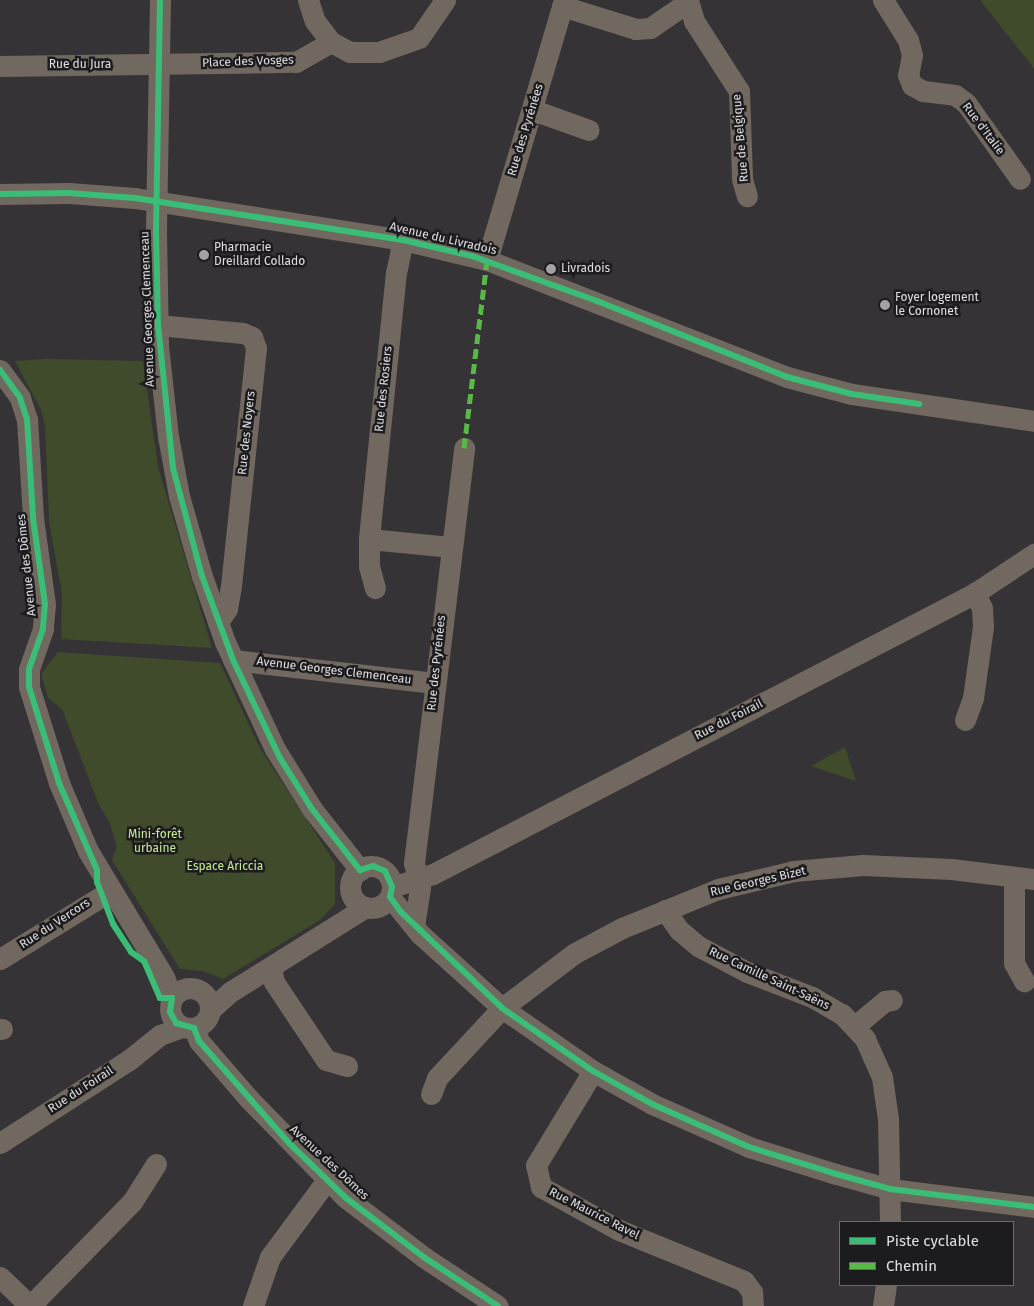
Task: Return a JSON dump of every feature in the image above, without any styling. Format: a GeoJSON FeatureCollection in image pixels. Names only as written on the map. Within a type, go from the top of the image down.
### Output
{"type":"FeatureCollection","features":[{"type":"Feature","properties":{"kind":"street","name":"Avenue Georges Clemenceau"},"geometry":{"type":"LineString","coordinates":[[160,0],[157,201],[158,325],[173,468],[190,539],[233,660],[290,775],[338,845],[360,870]]}},
{"type":"Feature","properties":{"kind":"street"},"geometry":{"type":"LineString","coordinates":[[308,0],[315,21],[331,42],[350,52],[380,52],[419,38],[432,23],[445,0]]}},
{"type":"Feature","properties":{"kind":"street","name":"Rue d'Italie"},"geometry":{"type":"LineString","coordinates":[[884,0],[908,40],[912,55],[908,75],[912,85],[923,91],[955,94],[966,103],[1020,179]]}},
{"type":"Feature","properties":{"kind":"street","name":"Rue de Belgique"},"geometry":{"type":"LineString","coordinates":[[563,3],[636,28],[650,28],[688,1],[694,21],[738,91],[742,179],[748,196]]}},
{"type":"Feature","properties":{"kind":"street","name":"Rue des Pyrénées"},"geometry":{"type":"LineString","coordinates":[[486,260],[533,110],[563,3]]}},
{"type":"Feature","properties":{"kind":"street","name":"Place des Vosges"},"geometry":{"type":"LineString","coordinates":[[159,65],[296,62],[331,42]]}},
{"type":"Feature","properties":{"kind":"street","name":"Rue du Jura"},"geometry":{"type":"LineString","coordinates":[[0,66],[159,65]]}},
{"type":"Feature","properties":{"kind":"street"},"geometry":{"type":"LineString","coordinates":[[533,110],[589,130]]}},
{"type":"Feature","properties":{"kind":"street","name":"Avenue du Livradois"},"geometry":{"type":"LineString","coordinates":[[0,194],[69,193],[157,201],[403,240],[486,260],[787,376],[852,394],[1034,421]]}},
{"type":"Feature","properties":{"kind":"street","name":"Rue des Rosiers"},"geometry":{"type":"LineString","coordinates":[[375,588],[369,566],[369,539],[396,272],[403,240]]}},
{"type":"Feature","properties":{"kind":"street","name":"Rue des Noyers"},"geometry":{"type":"LineString","coordinates":[[158,325],[243,333],[252,337],[256,348],[231,586],[227,609],[218,622]]}},
{"type":"Feature","properties":{"kind":"street","name":"Avenue des Dômes"},"geometry":{"type":"LineString","coordinates":[[0,370],[20,398],[28,419],[33,518],[45,619],[29,669],[29,687],[71,815],[110,891],[164,977],[179,1016],[243,1092],[327,1180],[425,1258],[486,1302]]}},
{"type":"Feature","properties":{"kind":"street","name":"Avenue du Livradois"},"geometry":{"type":"LineString","coordinates":[[919,404],[1034,406]]}},
{"type":"Feature","properties":{"kind":"street","name":"Rue des Pyrénées"},"geometry":{"type":"LineString","coordinates":[[418,877],[414,863],[450,547],[464,448]]}},
{"type":"Feature","properties":{"kind":"street"},"geometry":{"type":"LineString","coordinates":[[369,539],[450,547]]}},
{"type":"Feature","properties":{"kind":"street","name":"Rue du Foirail"},"geometry":{"type":"LineString","coordinates":[[389,885],[433,874],[975,593],[1032,560]]}},
{"type":"Feature","properties":{"kind":"street"},"geometry":{"type":"LineString","coordinates":[[964,720],[973,698],[984,627],[982,608],[975,593]]}},
{"type":"Feature","properties":{"kind":"street","name":"Avenue Georges Clemenceau"},"geometry":{"type":"LineString","coordinates":[[233,660],[435,683]]}},
{"type":"Feature","properties":{"kind":"street","name":"Rue Georges Bizet"},"geometry":{"type":"LineString","coordinates":[[431,1094],[437,1078],[502,1008],[575,953],[664,910],[718,888],[794,870],[863,864],[951,869],[1024,878],[1014,963],[1024,981]]}},
{"type":"Feature","properties":{"kind":"street"},"geometry":{"type":"LineString","coordinates":[[359,901],[352,880],[360,870],[373,866],[389,885],[414,926],[502,1008],[592,1071],[652,1104],[749,1147],[890,1189],[1034,1207]]}},
{"type":"Feature","properties":{"kind":"street"},"geometry":{"type":"LineString","coordinates":[[414,926],[418,877]]}},
{"type":"Feature","properties":{"kind":"street"},"geometry":{"type":"LineString","coordinates":[[210,1010],[230,992],[338,925],[343,908],[359,901],[379,906],[389,885]]}},
{"type":"Feature","properties":{"kind":"street","name":"Rue du Vercors"},"geometry":{"type":"LineString","coordinates":[[0,959],[110,891]]}},
{"type":"Feature","properties":{"kind":"street","name":"Rue Camille Saint-Saëns"},"geometry":{"type":"LineString","coordinates":[[664,910],[679,930],[698,946],[746,972],[812,997],[855,1026],[872,1050],[882,1078],[888,1119],[890,1221]]}},
{"type":"Feature","properties":{"kind":"street"},"geometry":{"type":"LineString","coordinates":[[271,968],[274,982],[326,1060],[347,1066]]}},
{"type":"Feature","properties":{"kind":"street"},"geometry":{"type":"LineString","coordinates":[[179,1016],[182,990],[230,992]]}},
{"type":"Feature","properties":{"kind":"street"},"geometry":{"type":"LineString","coordinates":[[200,991],[208,999],[210,1010]]}},
{"type":"Feature","properties":{"kind":"street"},"geometry":{"type":"LineString","coordinates":[[855,1026],[885,1000],[892,1000]]}},
{"type":"Feature","properties":{"kind":"street","name":"Rue du Foirail"},"geometry":{"type":"LineString","coordinates":[[0,1143],[129,1060],[179,1016],[207,1018],[210,1010]]}},
{"type":"Feature","properties":{"kind":"street","name":"Rue Maurice Ravel"},"geometry":{"type":"LineString","coordinates":[[592,1071],[536,1164],[541,1187],[619,1230],[744,1281],[752,1292],[753,1306]]}},
{"type":"Feature","properties":{"kind":"street"},"geometry":{"type":"LineString","coordinates":[[0,1277],[30,1306],[132,1202],[156,1164]]}},
{"type":"Feature","properties":{"kind":"street"},"geometry":{"type":"LineString","coordinates":[[259,1302],[270,1257],[327,1180]]}},
{"type":"Feature","properties":{"kind":"street"},"geometry":{"type":"LineString","coordinates":[[883,1306],[886,1286]]}},
{"type":"Feature","properties":{"kind":"green space"},"geometry":{"type":"Polygon","coordinates":[[[980,0],[1034,0],[1034,69],[1029,62],[980,0]]]}},
{"type":"Feature","properties":{"kind":"green space"},"geometry":{"type":"Polygon","coordinates":[[[46,359],[143,361],[158,467],[212,648],[61,639],[62,594],[49,521],[45,426],[41,410],[15,361],[46,359]]]}},
{"type":"Feature","properties":{"kind":"green space","name":"Espace Ariccia"},"geometry":{"type":"Polygon","coordinates":[[[58,652],[220,663],[260,748],[335,863],[335,904],[320,920],[223,979],[203,971],[180,969],[112,860],[117,846],[109,821],[99,805],[62,709],[48,698],[41,674],[58,652]]]}},
{"type":"Feature","properties":{"kind":"green space"},"geometry":{"type":"Polygon","coordinates":[[[845,747],[856,781],[811,766],[845,747]]]}},
{"type":"Feature","properties":{"kind":"marked path"},"geometry":{"type":"LineString","coordinates":[[464,448],[487,260]]}},
{"type":"Feature","properties":{"kind":"cycle path"},"geometry":{"type":"LineString","coordinates":[[160,0],[156,231],[158,325],[173,468],[202,576],[233,660],[280,758],[312,809],[360,870],[373,866],[385,871],[392,887],[390,897],[401,912],[502,1008],[593,1071],[652,1104],[749,1147],[890,1189],[1034,1207]]}},
{"type":"Feature","properties":{"kind":"cycle path"},"geometry":{"type":"LineString","coordinates":[[0,194],[69,193],[135,198],[403,240],[472,256],[597,301],[787,377],[852,394],[919,404]]}},
{"type":"Feature","properties":{"kind":"cycle path"},"geometry":{"type":"LineString","coordinates":[[0,370],[20,398],[27,419],[33,518],[45,604],[43,629],[29,669],[29,687],[59,783],[97,870],[97,882],[113,924],[131,952],[144,961],[160,998],[172,998],[170,1012],[176,1023],[194,1028],[199,1041],[289,1143],[346,1198],[425,1258],[498,1306]]}},
{"type":"Feature","properties":{"kind":"place","name":"Pharmacie Dreillard Collado"},"geometry":{"type":"Point","coordinates":[204,255]}},
{"type":"Feature","properties":{"kind":"place","name":"Livradois"},"geometry":{"type":"Point","coordinates":[551,269]}},
{"type":"Feature","properties":{"kind":"place","name":"Foyer logement le Cornonet"},"geometry":{"type":"Point","coordinates":[885,305]}},
{"type":"Feature","properties":{"kind":"park label","name":"Mini-forêt urbaine"},"geometry":{"type":"Point","coordinates":[155,842]}}]}
